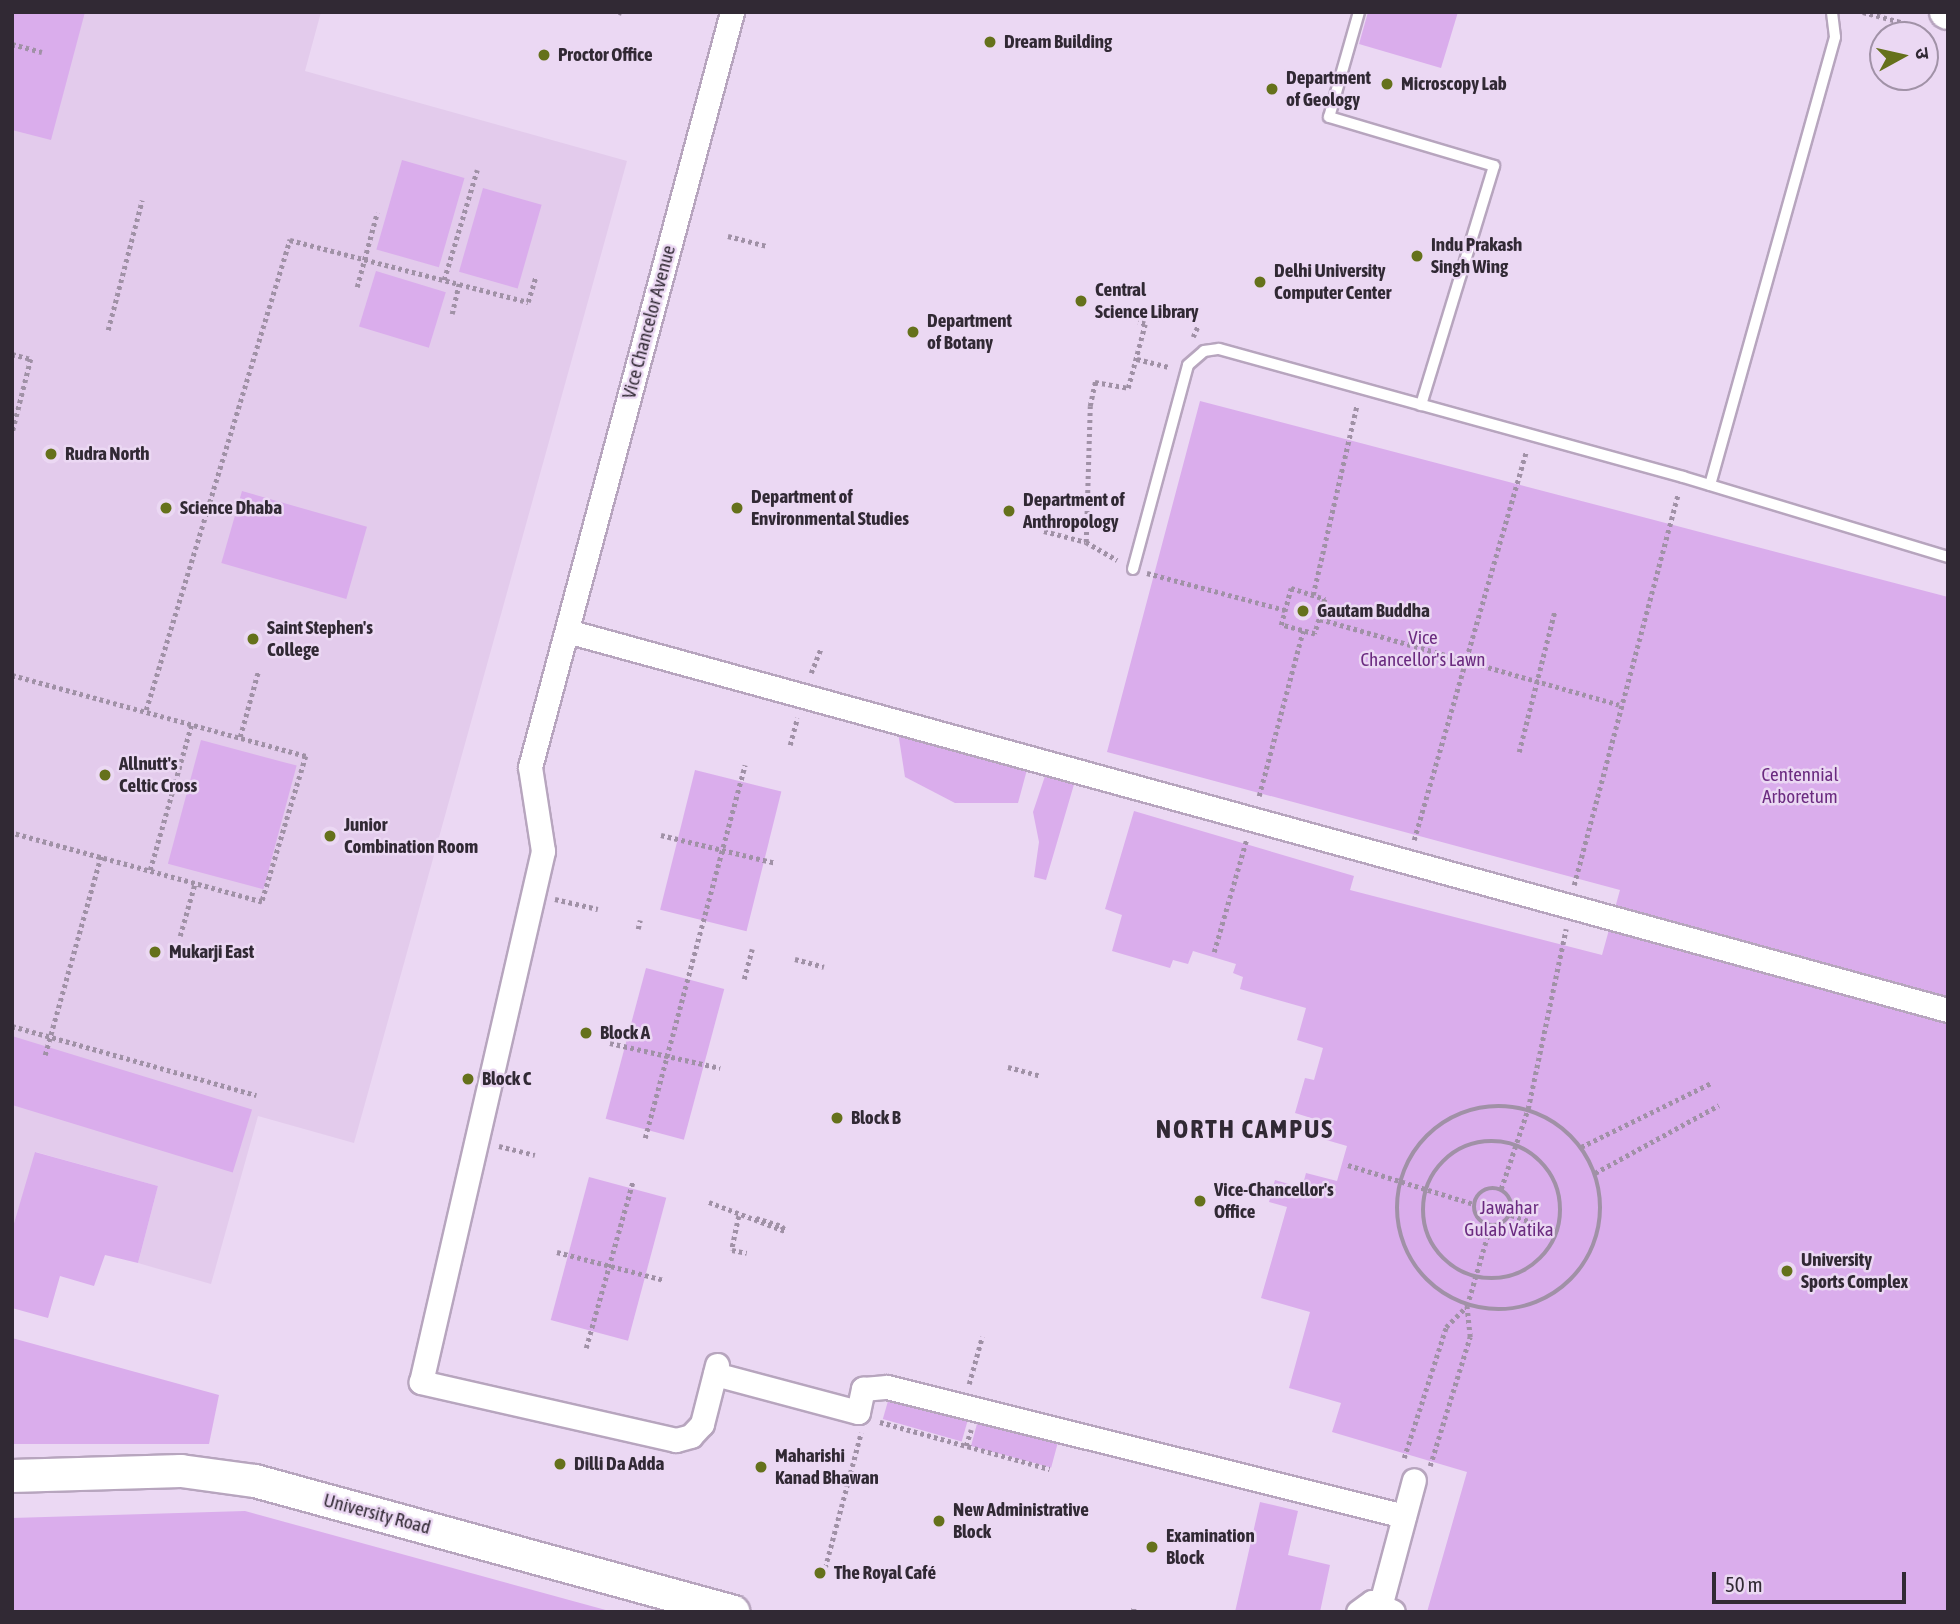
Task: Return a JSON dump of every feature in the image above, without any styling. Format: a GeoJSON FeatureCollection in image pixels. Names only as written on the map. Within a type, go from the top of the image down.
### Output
{"type":"FeatureCollection","features":[{"type":"Feature","properties":{"kind":"street","name":"Vice Chancelor Avenue"},"geometry":{"type":"LineString","coordinates":[[732,12],[530,767],[544,842],[421,1382],[676,1440],[691,1436],[702,1424],[716,1369],[858,1412],[863,1389],[887,1387],[963,1407]]}},
{"type":"Feature","properties":{"kind":"street"},"geometry":{"type":"LineString","coordinates":[[567,631],[1948,1010]]}},
{"type":"Feature","properties":{"kind":"street"},"geometry":{"type":"LineString","coordinates":[[963,1407],[1404,1516]]}},
{"type":"Feature","properties":{"kind":"street","name":"University Road"},"geometry":{"type":"LineString","coordinates":[[12,1476],[181,1471],[255,1481],[733,1612]]}},
{"type":"Feature","properties":{"kind":"street"},"geometry":{"type":"LineString","coordinates":[[1358,1612],[1365,1605],[1387,1607],[1404,1516],[1414,1480]]}},
{"type":"Feature","properties":{"kind":"lane"},"geometry":{"type":"LineString","coordinates":[[1359,12],[1329,117],[1494,166],[1422,405]]}},
{"type":"Feature","properties":{"kind":"lane"},"geometry":{"type":"LineString","coordinates":[[1710,485],[1835,37],[1832,12]]}},
{"type":"Feature","properties":{"kind":"lane"},"geometry":{"type":"LineString","coordinates":[[1133,569],[1188,365],[1204,351],[1219,349],[1684,477],[1948,557]]}},
{"type":"Feature","properties":{"kind":"path"},"geometry":{"type":"LineString","coordinates":[[1863,12],[1943,19]]}},
{"type":"Feature","properties":{"kind":"path"},"geometry":{"type":"LineString","coordinates":[[12,44],[42,52]]}},
{"type":"Feature","properties":{"kind":"path"},"geometry":{"type":"LineString","coordinates":[[444,280],[477,170]]}},
{"type":"Feature","properties":{"kind":"path"},"geometry":{"type":"LineString","coordinates":[[108,330],[142,200]]}},
{"type":"Feature","properties":{"kind":"path"},"geometry":{"type":"LineString","coordinates":[[357,287],[377,213]]}},
{"type":"Feature","properties":{"kind":"path"},"geometry":{"type":"LineString","coordinates":[[728,236],[767,246]]}},
{"type":"Feature","properties":{"kind":"path"},"geometry":{"type":"LineString","coordinates":[[146,710],[290,240],[528,302],[536,276]]}},
{"type":"Feature","properties":{"kind":"path"},"geometry":{"type":"LineString","coordinates":[[452,314],[459,284]]}},
{"type":"Feature","properties":{"kind":"path"},"geometry":{"type":"LineString","coordinates":[[1086,542],[1090,406],[1095,382],[1128,388],[1145,324],[1138,322]]}},
{"type":"Feature","properties":{"kind":"path"},"geometry":{"type":"LineString","coordinates":[[12,354],[30,359],[12,433]]}},
{"type":"Feature","properties":{"kind":"path"},"geometry":{"type":"LineString","coordinates":[[1313,595],[1361,388]]}},
{"type":"Feature","properties":{"kind":"path"},"geometry":{"type":"LineString","coordinates":[[1408,861],[1531,435]]}},
{"type":"Feature","properties":{"kind":"path"},"geometry":{"type":"LineString","coordinates":[[1572,893],[1619,705],[1684,477]]}},
{"type":"Feature","properties":{"kind":"path"},"geometry":{"type":"LineString","coordinates":[[1044,531],[1086,542],[1133,569],[1285,610]]}},
{"type":"Feature","properties":{"kind":"path"},"geometry":{"type":"LineString","coordinates":[[1291,588],[1325,598],[1315,635],[1281,625],[1285,610],[1291,588]]}},
{"type":"Feature","properties":{"kind":"path"},"geometry":{"type":"LineString","coordinates":[[1519,752],[1555,610]]}},
{"type":"Feature","properties":{"kind":"path"},"geometry":{"type":"LineString","coordinates":[[1320,619],[1619,705]]}},
{"type":"Feature","properties":{"kind":"path"},"geometry":{"type":"LineString","coordinates":[[1214,952],[1253,820],[1303,631]]}},
{"type":"Feature","properties":{"kind":"path"},"geometry":{"type":"LineString","coordinates":[[240,737],[258,671]]}},
{"type":"Feature","properties":{"kind":"path"},"geometry":{"type":"LineString","coordinates":[[12,675],[306,755],[262,902],[12,833]]}},
{"type":"Feature","properties":{"kind":"path"},"geometry":{"type":"LineString","coordinates":[[150,870],[192,723]]}},
{"type":"Feature","properties":{"kind":"path"},"geometry":{"type":"LineString","coordinates":[[645,1138],[745,765]]}},
{"type":"Feature","properties":{"kind":"path"},"geometry":{"type":"LineString","coordinates":[[661,835],[776,863]]}},
{"type":"Feature","properties":{"kind":"path"},"geometry":{"type":"LineString","coordinates":[[46,1055],[101,856]]}},
{"type":"Feature","properties":{"kind":"path"},"geometry":{"type":"LineString","coordinates":[[180,936],[195,883]]}},
{"type":"Feature","properties":{"kind":"path"},"geometry":{"type":"LineString","coordinates":[[533,894],[598,909]]}},
{"type":"Feature","properties":{"kind":"path"},"geometry":{"type":"LineString","coordinates":[[638,929],[640,920]]}},
{"type":"Feature","properties":{"kind":"path"},"geometry":{"type":"LineString","coordinates":[[1501,1189],[1528,1108],[1566,929]]}},
{"type":"Feature","properties":{"kind":"path"},"geometry":{"type":"LineString","coordinates":[[744,979],[752,949]]}},
{"type":"Feature","properties":{"kind":"path"},"geometry":{"type":"LineString","coordinates":[[794,959],[824,967]]}},
{"type":"Feature","properties":{"kind":"path"},"geometry":{"type":"LineString","coordinates":[[12,1026],[256,1096]]}},
{"type":"Feature","properties":{"kind":"path"},"geometry":{"type":"LineString","coordinates":[[610,1043],[720,1068]]}},
{"type":"Feature","properties":{"kind":"path"},"geometry":{"type":"LineString","coordinates":[[1008,1067],[1041,1076]]}},
{"type":"Feature","properties":{"kind":"path"},"geometry":{"type":"LineString","coordinates":[[1581,1147],[1711,1083]]}},
{"type":"Feature","properties":{"kind":"path"},"geometry":{"type":"LineString","coordinates":[[1491,1105],[1528,1108],[1560,1125],[1581,1147],[1595,1173],[1601,1197],[1599,1234],[1587,1262],[1561,1290],[1534,1304],[1503,1310],[1467,1306],[1422,1275],[1405,1247],[1398,1221],[1400,1179],[1411,1156],[1432,1130],[1460,1112],[1491,1105]]}},
{"type":"Feature","properties":{"kind":"path"},"geometry":{"type":"LineString","coordinates":[[1595,1173],[1719,1105]]}},
{"type":"Feature","properties":{"kind":"path"},"geometry":{"type":"LineString","coordinates":[[477,1141],[535,1154]]}},
{"type":"Feature","properties":{"kind":"path"},"geometry":{"type":"LineString","coordinates":[[1484,1141],[1516,1144],[1541,1160],[1554,1179],[1562,1209],[1558,1231],[1542,1259],[1523,1273],[1500,1279],[1475,1278],[1449,1265],[1430,1241],[1423,1211],[1426,1188],[1437,1167],[1461,1148],[1484,1141]]}},
{"type":"Feature","properties":{"kind":"path"},"geometry":{"type":"LineString","coordinates":[[1348,1165],[1474,1204]]}},
{"type":"Feature","properties":{"kind":"path"},"geometry":{"type":"LineString","coordinates":[[586,1348],[633,1181]]}},
{"type":"Feature","properties":{"kind":"path"},"geometry":{"type":"LineString","coordinates":[[1501,1189],[1510,1199],[1511,1214],[1500,1226],[1490,1227],[1478,1219],[1474,1204],[1482,1191],[1501,1189]]}},
{"type":"Feature","properties":{"kind":"path"},"geometry":{"type":"LineString","coordinates":[[709,1202],[738,1216],[785,1231],[782,1226],[756,1219]]}},
{"type":"Feature","properties":{"kind":"path"},"geometry":{"type":"LineString","coordinates":[[1511,1214],[1558,1231]]}},
{"type":"Feature","properties":{"kind":"path"},"geometry":{"type":"LineString","coordinates":[[738,1216],[732,1250],[747,1253]]}},
{"type":"Feature","properties":{"kind":"path"},"geometry":{"type":"LineString","coordinates":[[1467,1306],[1446,1327],[1400,1469],[1414,1480],[1427,1476],[1470,1337],[1467,1306],[1490,1227]]}},
{"type":"Feature","properties":{"kind":"path"},"geometry":{"type":"LineString","coordinates":[[557,1252],[664,1280]]}},
{"type":"Feature","properties":{"kind":"path"},"geometry":{"type":"LineString","coordinates":[[963,1407],[982,1337]]}},
{"type":"Feature","properties":{"kind":"path"},"geometry":{"type":"LineString","coordinates":[[878,1421],[950,1443],[958,1441],[1050,1469]]}},
{"type":"Feature","properties":{"kind":"path"},"geometry":{"type":"LineString","coordinates":[[825,1568],[862,1430]]}},
{"type":"Feature","properties":{"kind":"shaded area","name":"Saint Stephen's College"},"geometry":{"type":"Polygon","coordinates":[[[12,12],[321,12],[305,71],[627,161],[354,1143],[258,1116],[211,1284],[138,1263],[158,1186],[36,1152],[12,1230],[12,12]]]}},
{"type":"Feature","properties":{"kind":"green space"},"geometry":{"type":"Polygon","coordinates":[[[12,12],[85,12],[51,140],[12,130],[12,12]]]}},
{"type":"Feature","properties":{"kind":"green space"},"geometry":{"type":"Polygon","coordinates":[[[1368,12],[1458,12],[1441,68],[1359,44],[1368,12]]]}},
{"type":"Feature","properties":{"kind":"green space"},"geometry":{"type":"Polygon","coordinates":[[[402,160],[464,178],[439,267],[376,249],[402,160]]]}},
{"type":"Feature","properties":{"kind":"green space"},"geometry":{"type":"Polygon","coordinates":[[[483,188],[542,205],[518,288],[459,272],[483,188]]]}},
{"type":"Feature","properties":{"kind":"green space"},"geometry":{"type":"Polygon","coordinates":[[[376,271],[446,292],[429,348],[359,326],[376,271]]]}},
{"type":"Feature","properties":{"kind":"green space"},"geometry":{"type":"Polygon","coordinates":[[[1200,401],[1948,597],[1948,1612],[1427,1612],[1467,1472],[1332,1432],[1341,1403],[1289,1388],[1310,1312],[1261,1298],[1287,1207],[1269,1202],[1275,1180],[1302,1188],[1306,1173],[1337,1181],[1347,1146],[1316,1137],[1321,1121],[1295,1113],[1305,1078],[1314,1080],[1323,1048],[1297,1040],[1306,1008],[1240,989],[1243,977],[1233,973],[1236,964],[1193,951],[1188,964],[1173,960],[1170,968],[1112,951],[1122,915],[1105,909],[1134,811],[1354,876],[1350,890],[1602,955],[1620,890],[1107,752],[1200,401]]]}},
{"type":"Feature","properties":{"kind":"green space"},"geometry":{"type":"Polygon","coordinates":[[[242,491],[367,527],[346,599],[221,563],[242,491]]]}},
{"type":"Feature","properties":{"kind":"green space"},"geometry":{"type":"Polygon","coordinates":[[[898,732],[1028,766],[1018,803],[955,803],[905,777],[898,732]]]}},
{"type":"Feature","properties":{"kind":"green space"},"geometry":{"type":"Polygon","coordinates":[[[201,740],[297,766],[263,889],[168,864],[201,740]]]}},
{"type":"Feature","properties":{"kind":"green space"},"geometry":{"type":"Polygon","coordinates":[[[695,770],[781,792],[747,931],[660,910],[695,770]]]}},
{"type":"Feature","properties":{"kind":"green space"},"geometry":{"type":"Polygon","coordinates":[[[1046,773],[1075,781],[1046,880],[1034,877],[1039,842],[1033,812],[1046,773]]]}},
{"type":"Feature","properties":{"kind":"green space"},"geometry":{"type":"Polygon","coordinates":[[[646,968],[724,989],[684,1140],[606,1119],[646,968]]]}},
{"type":"Feature","properties":{"kind":"green space"},"geometry":{"type":"Polygon","coordinates":[[[12,1036],[252,1109],[233,1173],[12,1105],[12,1036]]]}},
{"type":"Feature","properties":{"kind":"green space"},"geometry":{"type":"Polygon","coordinates":[[[35,1152],[158,1186],[138,1263],[105,1255],[94,1286],[60,1276],[48,1318],[12,1308],[12,1230],[35,1152]]]}},
{"type":"Feature","properties":{"kind":"green space"},"geometry":{"type":"Polygon","coordinates":[[[589,1177],[666,1198],[628,1341],[551,1320],[589,1177]]]}},
{"type":"Feature","properties":{"kind":"green space"},"geometry":{"type":"Polygon","coordinates":[[[12,1338],[219,1395],[209,1444],[12,1444],[12,1338]]]}},
{"type":"Feature","properties":{"kind":"green space"},"geometry":{"type":"Polygon","coordinates":[[[890,1394],[969,1417],[962,1442],[883,1419],[890,1394]]]}},
{"type":"Feature","properties":{"kind":"green space"},"geometry":{"type":"Polygon","coordinates":[[[978,1420],[1058,1441],[1051,1468],[971,1446],[978,1420]]]}},
{"type":"Feature","properties":{"kind":"green space"},"geometry":{"type":"Polygon","coordinates":[[[1260,1502],[1298,1511],[1288,1555],[1330,1565],[1320,1612],[1235,1612],[1260,1502]]]}},
{"type":"Feature","properties":{"kind":"green space"},"geometry":{"type":"Polygon","coordinates":[[[245,1511],[613,1612],[12,1612],[12,1518],[245,1511]]]}},
{"type":"Feature","properties":{"kind":"place","name":"Dream Building"},"geometry":{"type":"Point","coordinates":[990,42]}},
{"type":"Feature","properties":{"kind":"place","name":"Proctor Office"},"geometry":{"type":"Point","coordinates":[544,55]}},
{"type":"Feature","properties":{"kind":"place","name":"Microscopy Lab"},"geometry":{"type":"Point","coordinates":[1387,84]}},
{"type":"Feature","properties":{"kind":"place","name":"Department of Geology"},"geometry":{"type":"Point","coordinates":[1272,89]}},
{"type":"Feature","properties":{"kind":"place","name":"Indu Prakash Singh Wing"},"geometry":{"type":"Point","coordinates":[1417,256]}},
{"type":"Feature","properties":{"kind":"place","name":"Delhi University Computer Center"},"geometry":{"type":"Point","coordinates":[1260,282]}},
{"type":"Feature","properties":{"kind":"place","name":"Central Science Library"},"geometry":{"type":"Point","coordinates":[1081,301]}},
{"type":"Feature","properties":{"kind":"place","name":"Department of Botany"},"geometry":{"type":"Point","coordinates":[913,332]}},
{"type":"Feature","properties":{"kind":"place","name":"Rudra North"},"geometry":{"type":"Point","coordinates":[51,454]}},
{"type":"Feature","properties":{"kind":"place","name":"Science Dhaba"},"geometry":{"type":"Point","coordinates":[166,508]}},
{"type":"Feature","properties":{"kind":"place","name":"Department of Environmental Studies"},"geometry":{"type":"Point","coordinates":[737,508]}},
{"type":"Feature","properties":{"kind":"place","name":"Department of Anthropology"},"geometry":{"type":"Point","coordinates":[1009,511]}},
{"type":"Feature","properties":{"kind":"place","name":"Gautam Buddha"},"geometry":{"type":"Point","coordinates":[1303,611]}},
{"type":"Feature","properties":{"kind":"place","name":"Saint Stephen's College"},"geometry":{"type":"Point","coordinates":[253,639]}},
{"type":"Feature","properties":{"kind":"place","name":"Allnutt's Celtic Cross"},"geometry":{"type":"Point","coordinates":[105,775]}},
{"type":"Feature","properties":{"kind":"place","name":"Junior Combination Room"},"geometry":{"type":"Point","coordinates":[330,836]}},
{"type":"Feature","properties":{"kind":"place","name":"Mukarji East"},"geometry":{"type":"Point","coordinates":[155,952]}},
{"type":"Feature","properties":{"kind":"place","name":"Block A"},"geometry":{"type":"Point","coordinates":[586,1033]}},
{"type":"Feature","properties":{"kind":"place","name":"Block C"},"geometry":{"type":"Point","coordinates":[468,1079]}},
{"type":"Feature","properties":{"kind":"place","name":"Block B"},"geometry":{"type":"Point","coordinates":[837,1118]}},
{"type":"Feature","properties":{"kind":"place","name":"Vice-Chancellor's Office"},"geometry":{"type":"Point","coordinates":[1200,1201]}},
{"type":"Feature","properties":{"kind":"place","name":"University Sports Complex"},"geometry":{"type":"Point","coordinates":[1787,1271]}},
{"type":"Feature","properties":{"kind":"place","name":"Dilli Da Adda"},"geometry":{"type":"Point","coordinates":[560,1464]}},
{"type":"Feature","properties":{"kind":"place","name":"Maharishi Kanad Bhawan"},"geometry":{"type":"Point","coordinates":[761,1467]}},
{"type":"Feature","properties":{"kind":"place","name":"New Administrative Block"},"geometry":{"type":"Point","coordinates":[939,1521]}},
{"type":"Feature","properties":{"kind":"place","name":"Examination Block"},"geometry":{"type":"Point","coordinates":[1152,1547]}},
{"type":"Feature","properties":{"kind":"place","name":"The Royal Café"},"geometry":{"type":"Point","coordinates":[820,1573]}},
{"type":"Feature","properties":{"kind":"district","name":"NORTH CAMPUS"},"geometry":{"type":"Point","coordinates":[1245,1130]}},
{"type":"Feature","properties":{"kind":"park label","name":"Vice Chancellor's Lawn"},"geometry":{"type":"Point","coordinates":[1423,649]}},
{"type":"Feature","properties":{"kind":"park label","name":"Centennial Arboretum"},"geometry":{"type":"Point","coordinates":[1800,786]}},
{"type":"Feature","properties":{"kind":"park label","name":"Jawahar Gulab Vatika"},"geometry":{"type":"Point","coordinates":[1509,1219]}}]}
